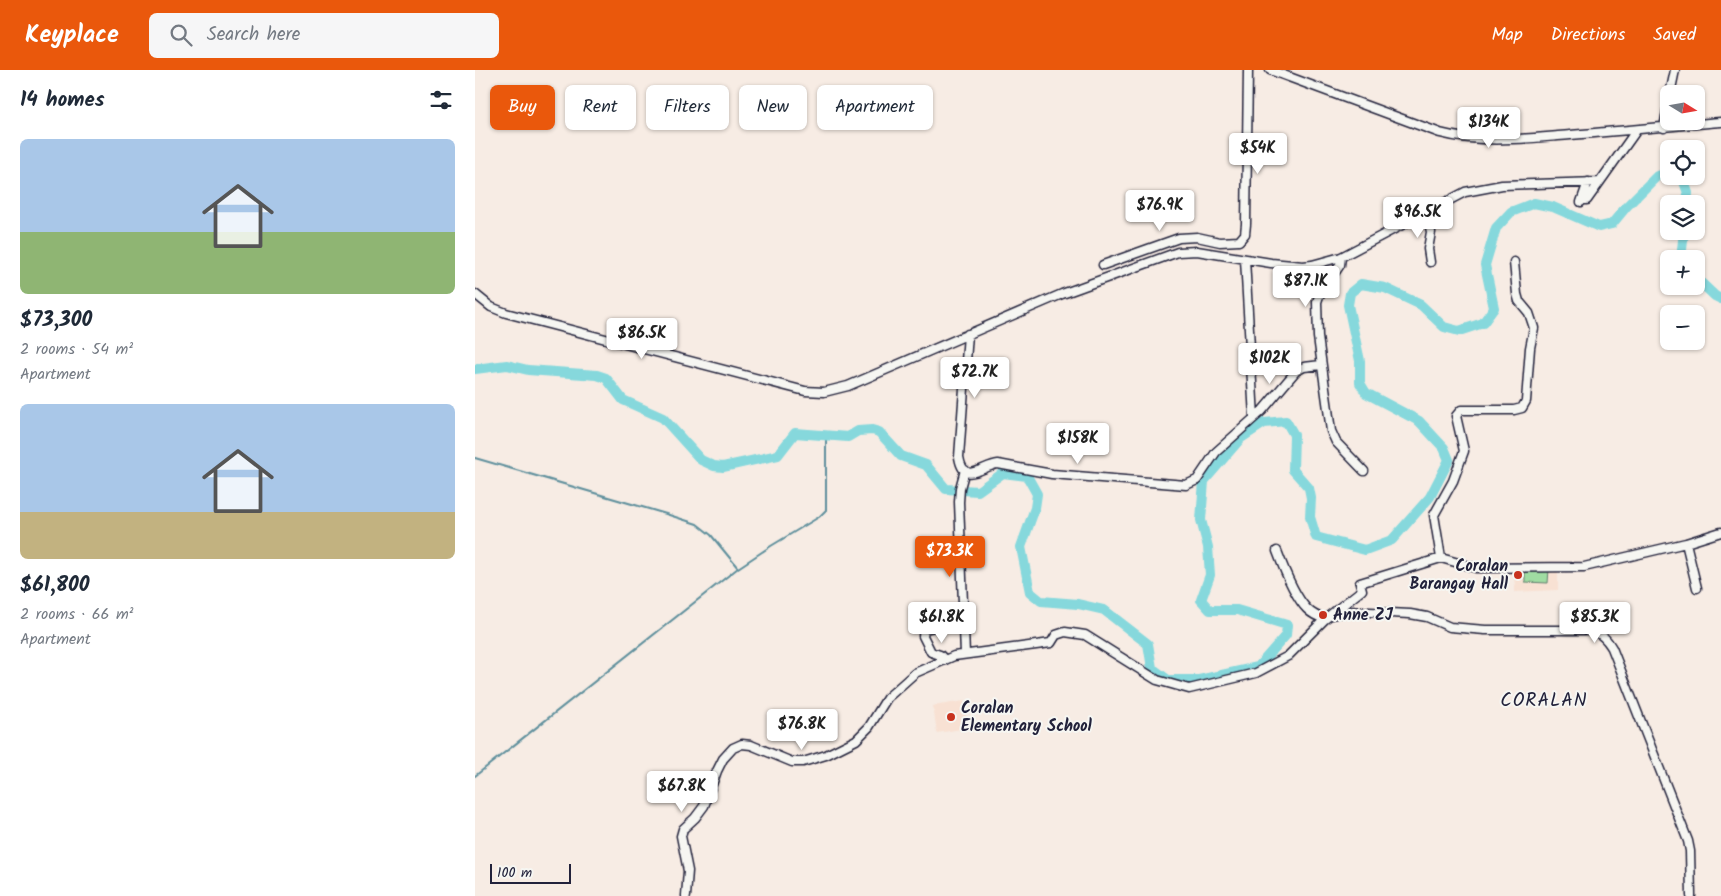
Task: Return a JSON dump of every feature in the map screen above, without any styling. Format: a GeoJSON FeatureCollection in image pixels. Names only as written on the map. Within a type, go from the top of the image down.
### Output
{"type":"FeatureCollection","features":[{"type":"Feature","properties":{"kind":"street"},"geometry":{"type":"LineString","coordinates":[[1103,265],[1179,238],[1197,237],[1220,242],[1239,241],[1245,234],[1247,70]]}},
{"type":"Feature","properties":{"kind":"street"},"geometry":{"type":"LineString","coordinates":[[1270,70],[1451,136],[1526,138],[1660,128]]}},
{"type":"Feature","properties":{"kind":"street"},"geometry":{"type":"LineString","coordinates":[[1672,85],[1675,70]]}},
{"type":"Feature","properties":{"kind":"street"},"geometry":{"type":"LineString","coordinates":[[1705,124],[1721,122]]}},
{"type":"Feature","properties":{"kind":"street"},"geometry":{"type":"LineString","coordinates":[[1588,182],[1582,201],[1587,200],[1636,131]]}},
{"type":"Feature","properties":{"kind":"street"},"geometry":{"type":"LineString","coordinates":[[475,294],[491,307],[506,313],[813,392],[824,392],[848,386],[1062,294],[1172,254],[1188,251],[1303,266],[1312,265],[1341,257],[1465,192],[1502,184],[1599,182]]}},
{"type":"Feature","properties":{"kind":"street"},"geometry":{"type":"LineString","coordinates":[[1427,212],[1431,232],[1428,249],[1430,262]]}},
{"type":"Feature","properties":{"kind":"street"},"geometry":{"type":"LineString","coordinates":[[1219,254],[1220,242]]}},
{"type":"Feature","properties":{"kind":"street"},"geometry":{"type":"LineString","coordinates":[[1341,257],[1340,266],[1318,298],[1317,337],[1325,382],[1328,417],[1333,436],[1364,471]]}},
{"type":"Feature","properties":{"kind":"street"},"geometry":{"type":"LineString","coordinates":[[1245,259],[1254,418]]}},
{"type":"Feature","properties":{"kind":"street"},"geometry":{"type":"LineString","coordinates":[[1441,558],[1434,515],[1453,481],[1464,452],[1456,416],[1458,412],[1461,410],[1514,410],[1522,408],[1526,401],[1533,328],[1529,313],[1519,301],[1514,262]]}},
{"type":"Feature","properties":{"kind":"street"},"geometry":{"type":"LineString","coordinates":[[968,334],[959,457],[960,464],[969,472],[978,472],[990,465],[997,464],[1036,472],[1186,486],[1197,480],[1216,452],[1272,400],[1296,372],[1302,368],[1321,365]]}},
{"type":"Feature","properties":{"kind":"street"},"geometry":{"type":"LineString","coordinates":[[965,470],[959,498],[965,654]]}},
{"type":"Feature","properties":{"kind":"street"},"geometry":{"type":"LineString","coordinates":[[686,896],[687,871],[681,836],[683,829],[704,806],[717,770],[723,759],[733,748],[742,744],[751,745],[792,762],[803,762],[826,755],[856,740],[869,727],[887,698],[907,678],[945,660],[965,654],[982,654],[1051,643],[1056,635],[1065,632],[1085,635],[1157,680],[1189,689],[1266,669],[1269,664],[1288,656],[1326,618],[1362,590],[1359,583],[1441,558],[1476,568],[1573,568],[1595,566],[1687,543],[1721,532]]}},
{"type":"Feature","properties":{"kind":"street"},"geometry":{"type":"LineString","coordinates":[[1687,543],[1697,588]]}},
{"type":"Feature","properties":{"kind":"street"},"geometry":{"type":"LineString","coordinates":[[1277,551],[1290,581],[1303,604],[1311,612],[1326,618],[1350,611],[1410,614],[1427,617],[1450,627],[1485,630],[1589,630],[1598,632],[1607,639],[1613,648],[1688,842],[1691,896]]}},
{"type":"Feature","properties":{"kind":"street"},"geometry":{"type":"LineString","coordinates":[[938,626],[924,628],[923,636],[931,652],[940,655],[945,660]]}},
{"type":"Feature","properties":{"kind":"shaded area"},"geometry":{"type":"Polygon","coordinates":[[[1514,569],[1558,569],[1558,590],[1515,592],[1514,569]]]}},
{"type":"Feature","properties":{"kind":"shaded area","name":"Coralan Elementary School"},"geometry":{"type":"Polygon","coordinates":[[[964,701],[968,728],[937,733],[933,706],[964,701]]]}},
{"type":"Feature","properties":{"kind":"green space"},"geometry":{"type":"Polygon","coordinates":[[[1525,569],[1549,569],[1548,583],[1525,582],[1525,569]]]}},
{"type":"Feature","properties":{"kind":"waterway"},"geometry":{"type":"LineString","coordinates":[[475,369],[507,365],[528,370],[597,375],[606,378],[623,400],[663,418],[701,460],[714,466],[723,467],[778,455],[795,433],[848,437],[858,431],[872,430],[879,432],[901,456],[926,465],[946,489],[978,491],[1003,473],[1027,476],[1037,494],[1035,508],[1021,547],[1030,592],[1041,601],[1078,604],[1104,610],[1148,644],[1152,668],[1168,680],[1199,680],[1258,667],[1286,635],[1287,625],[1237,610],[1210,610],[1201,600],[1210,575],[1208,547],[1201,520],[1204,481],[1241,438],[1264,423],[1286,421],[1294,435],[1293,470],[1309,488],[1311,498],[1310,517],[1316,537],[1365,550],[1392,540],[1430,497],[1449,460],[1444,448],[1419,421],[1366,393],[1360,383],[1360,361],[1348,305],[1350,293],[1361,284],[1385,288],[1421,305],[1444,327],[1459,331],[1483,323],[1494,308],[1485,265],[1496,228],[1511,212],[1534,203],[1553,207],[1599,227],[1612,224],[1626,207],[1660,175]]}},
{"type":"Feature","properties":{"kind":"waterway"},"geometry":{"type":"LineString","coordinates":[[1685,185],[1688,195]]}},
{"type":"Feature","properties":{"kind":"waterway"},"geometry":{"type":"LineString","coordinates":[[1682,250],[1683,240]]}},
{"type":"Feature","properties":{"kind":"waterway"},"geometry":{"type":"LineString","coordinates":[[1705,287],[1721,299]]}},
{"type":"Feature","properties":{"kind":"waterway"},"geometry":{"type":"LineString","coordinates":[[475,776],[738,568],[819,517],[826,510],[826,435]]}},
{"type":"Feature","properties":{"kind":"waterway"},"geometry":{"type":"LineString","coordinates":[[475,458],[697,524],[711,535],[738,568]]}},
{"type":"Feature","properties":{"kind":"place","name":"Coralan Barangay Hall"},"geometry":{"type":"Point","coordinates":[1518,575]}},
{"type":"Feature","properties":{"kind":"place","name":"Anne ZJ"},"geometry":{"type":"Point","coordinates":[1323,615]}},
{"type":"Feature","properties":{"kind":"place","name":"Coralan Elementary School"},"geometry":{"type":"Point","coordinates":[951,717]}},
{"type":"Feature","properties":{"kind":"district","name":"CORALAN"},"geometry":{"type":"Point","coordinates":[1544,701]}}]}
